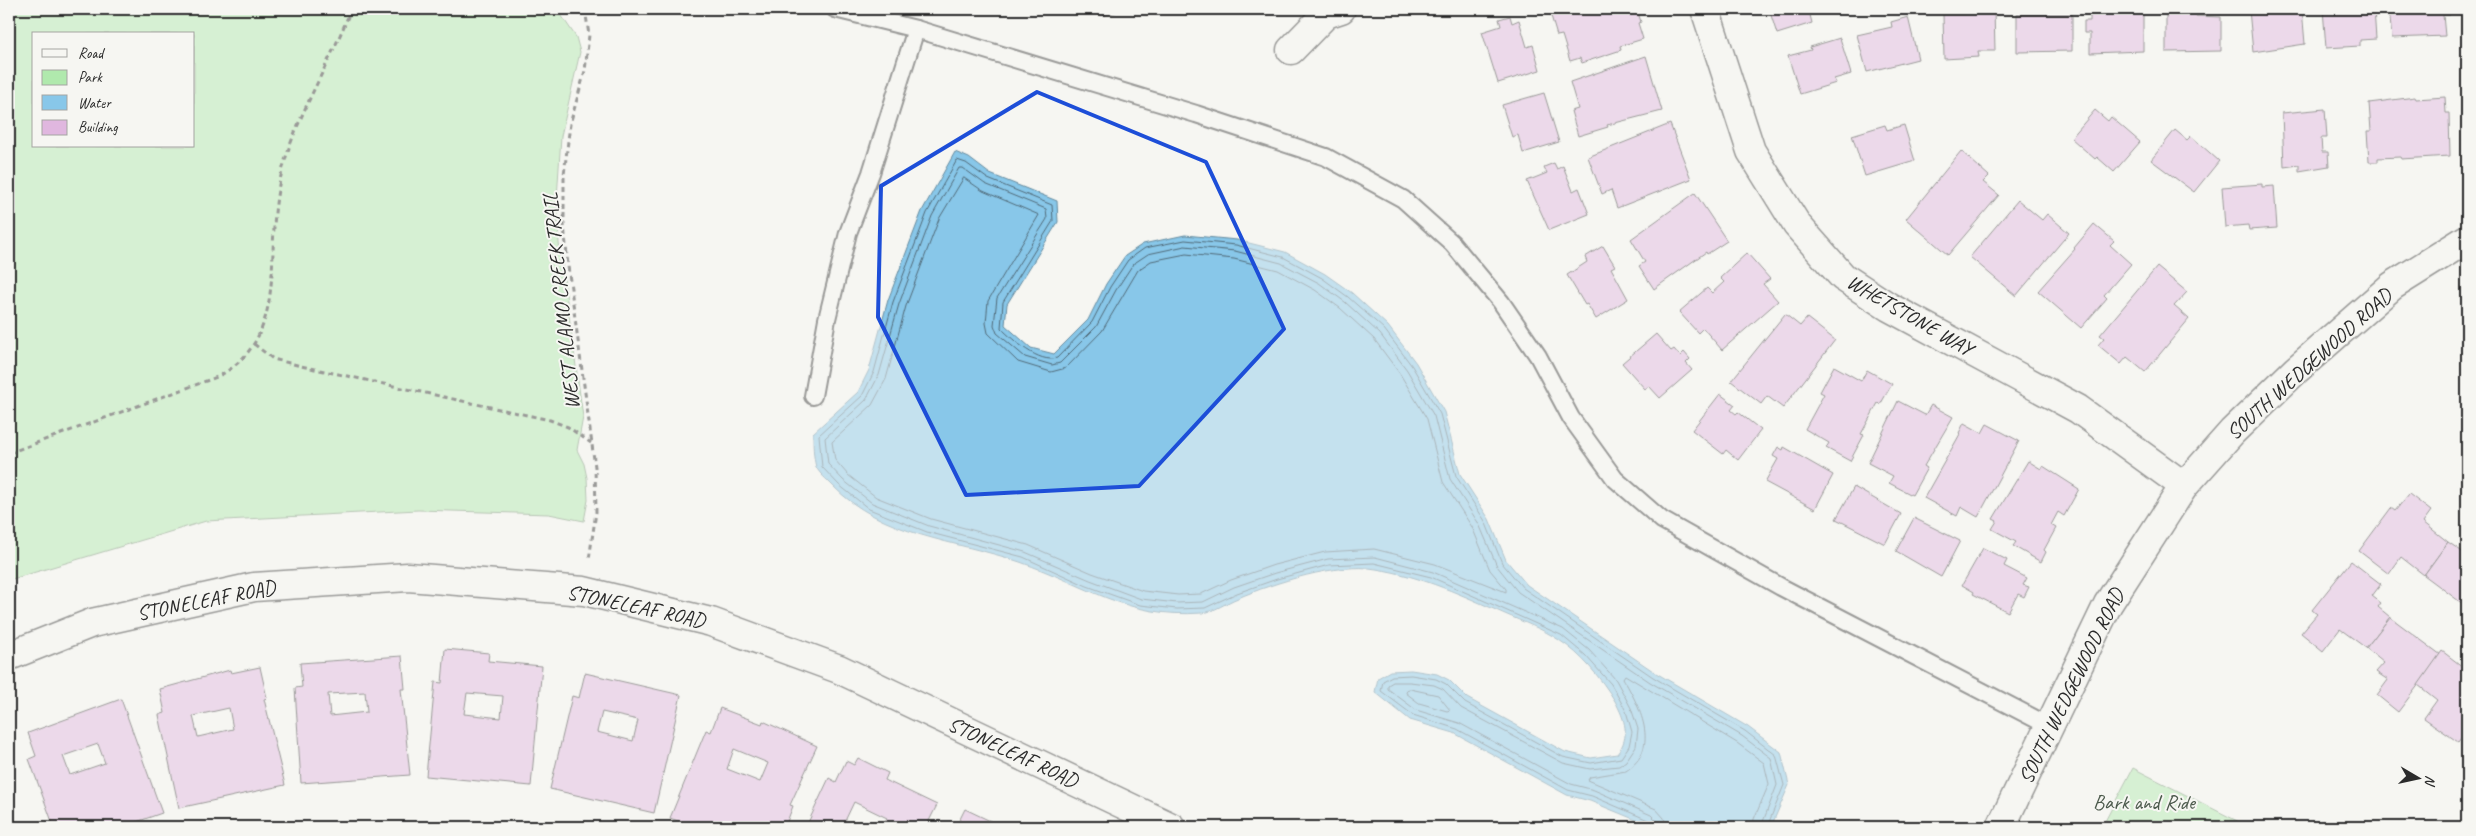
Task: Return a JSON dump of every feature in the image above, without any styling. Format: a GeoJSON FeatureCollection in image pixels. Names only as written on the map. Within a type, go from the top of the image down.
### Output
{"type":"FeatureCollection","features":[{"type":"Feature","properties":{"kind":"street"},"geometry":{"type":"LineString","coordinates":[[1290,50],[1326,14],[1341,9]]}},
{"type":"Feature","properties":{"kind":"street","name":"WHETSTONE WAY"},"geometry":{"type":"LineString","coordinates":[[1705,9],[1751,150],[1797,225],[1843,277],[1889,307],[2078,409],[2184,486]]}},
{"type":"Feature","properties":{"kind":"street","name":"SOUTH WEDGEWOOD ROAD"},"geometry":{"type":"LineString","coordinates":[[2001,827],[2108,604],[2184,486],[2232,432],[2296,370],[2392,286],[2467,239]]}},
{"type":"Feature","properties":{"kind":"street","name":"STONELEAF ROAD"},"geometry":{"type":"LineString","coordinates":[[9,656],[92,623],[254,587],[408,577],[584,591],[711,622],[839,669],[1142,821],[1171,827]]}},
{"type":"Feature","properties":{"kind":"lane"},"geometry":{"type":"LineString","coordinates":[[835,9],[916,29],[1196,114],[1326,157],[1403,199],[1452,243],[1501,302],[1538,356],[1571,418],[1615,479],[1662,520],[1781,587],[2050,726]]}},
{"type":"Feature","properties":{"kind":"lane"},"geometry":{"type":"LineString","coordinates":[[813,396],[827,319],[848,234],[874,164],[916,29]]}},
{"type":"Feature","properties":{"kind":"path"},"geometry":{"type":"LineString","coordinates":[[9,453],[217,377],[234,368],[254,344],[265,321],[270,297],[276,203],[289,149],[351,9]]}},
{"type":"Feature","properties":{"kind":"path","name":"WEST ALAMO CREEK TRAIL"},"geometry":{"type":"LineString","coordinates":[[584,591],[596,512],[591,444],[574,318],[564,217],[564,175],[570,124],[586,70],[588,44],[585,9]]}},
{"type":"Feature","properties":{"kind":"path"},"geometry":{"type":"LineString","coordinates":[[254,344],[273,359],[550,420],[568,427],[591,444]]}},
{"type":"Feature","properties":{"kind":"highlighted area"},"geometry":{"type":"Polygon","coordinates":[[[1037,92],[1206,162],[1284,329],[1139,486],[966,495],[878,317],[881,186],[1037,92]]]}},
{"type":"Feature","properties":{"kind":"green space"},"geometry":{"type":"Polygon","coordinates":[[[9,9],[557,9],[576,37],[580,52],[561,136],[557,199],[559,243],[583,417],[577,450],[584,464],[587,478],[588,500],[584,521],[549,514],[418,510],[206,521],[9,580],[9,9]]]}},
{"type":"Feature","properties":{"kind":"green space","name":"Bark and Ride"},"geometry":{"type":"Polygon","coordinates":[[[2133,768],[2249,827],[2102,827],[2133,768]]]}},
{"type":"Feature","properties":{"kind":"water"},"geometry":{"type":"Polygon","coordinates":[[[955,152],[969,158],[990,174],[1057,201],[1058,222],[1007,304],[1005,325],[1031,348],[1054,354],[1088,320],[1106,284],[1125,256],[1143,244],[1185,235],[1237,240],[1285,252],[1325,274],[1352,293],[1388,326],[1416,363],[1444,412],[1460,474],[1489,519],[1506,560],[1527,585],[1656,673],[1748,727],[1781,752],[1789,785],[1771,827],[1653,827],[1590,801],[1567,795],[1454,733],[1410,720],[1375,692],[1378,678],[1390,671],[1411,670],[1437,674],[1449,680],[1467,698],[1565,752],[1591,758],[1617,754],[1624,741],[1625,734],[1624,721],[1615,701],[1597,675],[1567,646],[1553,636],[1533,626],[1410,576],[1376,569],[1344,568],[1287,580],[1252,592],[1207,612],[1175,613],[1151,611],[1129,606],[1020,562],[921,535],[873,516],[852,502],[826,479],[816,467],[813,433],[858,392],[869,370],[888,300],[922,211],[955,152]]]}},
{"type":"Feature","properties":{"kind":"building"},"geometry":{"type":"Polygon","coordinates":[[[1100,9],[1125,9],[1102,16],[1100,9]]]}},
{"type":"Feature","properties":{"kind":"building"},"geometry":{"type":"Polygon","coordinates":[[[1549,9],[1637,9],[1641,22],[1638,23],[1643,39],[1620,46],[1621,50],[1582,63],[1580,58],[1570,61],[1562,35],[1557,36],[1549,9]]]}},
{"type":"Feature","properties":{"kind":"building"},"geometry":{"type":"Polygon","coordinates":[[[1769,9],[1829,9],[1810,15],[1812,23],[1777,34],[1769,9]]]}},
{"type":"Feature","properties":{"kind":"building"},"geometry":{"type":"Polygon","coordinates":[[[1994,9],[1995,51],[1978,51],[1979,57],[1944,59],[1943,14],[1965,14],[1965,11],[1994,9]]]}},
{"type":"Feature","properties":{"kind":"building"},"geometry":{"type":"Polygon","coordinates":[[[2115,9],[2143,9],[2143,51],[2090,53],[2090,33],[2084,33],[2084,21],[2090,21],[2090,14],[2115,14],[2115,9]]]}},
{"type":"Feature","properties":{"kind":"building"},"geometry":{"type":"Polygon","coordinates":[[[2302,9],[2305,44],[2253,52],[2249,10],[2302,9]]]}},
{"type":"Feature","properties":{"kind":"building"},"geometry":{"type":"Polygon","coordinates":[[[2323,9],[2374,9],[2376,39],[2360,40],[2360,46],[2326,48],[2323,9]]]}},
{"type":"Feature","properties":{"kind":"building"},"geometry":{"type":"Polygon","coordinates":[[[2389,9],[2449,9],[2450,15],[2443,15],[2445,36],[2392,38],[2389,9]]]}},
{"type":"Feature","properties":{"kind":"building"},"geometry":{"type":"Polygon","coordinates":[[[2017,14],[2072,14],[2072,51],[2017,52],[2017,14]]]}},
{"type":"Feature","properties":{"kind":"building"},"geometry":{"type":"Polygon","coordinates":[[[2196,14],[2196,16],[2221,17],[2221,51],[2166,52],[2166,15],[2196,14]]]}},
{"type":"Feature","properties":{"kind":"building"},"geometry":{"type":"Polygon","coordinates":[[[1510,16],[1512,23],[1519,20],[1527,47],[1533,45],[1540,70],[1498,83],[1482,32],[1501,26],[1499,19],[1510,16]]]}},
{"type":"Feature","properties":{"kind":"building"},"geometry":{"type":"Polygon","coordinates":[[[1908,17],[1918,59],[1867,72],[1857,35],[1892,27],[1891,22],[1908,17]]]}},
{"type":"Feature","properties":{"kind":"building"},"geometry":{"type":"Polygon","coordinates":[[[1840,38],[1851,74],[1834,79],[1836,83],[1800,94],[1788,56],[1811,50],[1810,47],[1840,38]]]}},
{"type":"Feature","properties":{"kind":"building"},"geometry":{"type":"Polygon","coordinates":[[[1646,56],[1662,111],[1607,125],[1608,127],[1578,136],[1571,111],[1578,109],[1570,82],[1646,56]]]}},
{"type":"Feature","properties":{"kind":"building"},"geometry":{"type":"Polygon","coordinates":[[[1544,93],[1559,142],[1523,153],[1518,135],[1512,137],[1502,105],[1544,93]]]}},
{"type":"Feature","properties":{"kind":"building"},"geometry":{"type":"Polygon","coordinates":[[[2415,97],[2416,99],[2445,97],[2446,113],[2449,113],[2450,156],[2401,159],[2400,157],[2378,158],[2378,162],[2369,162],[2367,131],[2371,131],[2369,103],[2415,97]]]}},
{"type":"Feature","properties":{"kind":"building"},"geometry":{"type":"Polygon","coordinates":[[[2325,109],[2327,138],[2321,138],[2322,152],[2328,152],[2329,166],[2299,171],[2299,165],[2284,167],[2282,113],[2325,109]]]}},
{"type":"Feature","properties":{"kind":"building"},"geometry":{"type":"Polygon","coordinates":[[[2095,110],[2108,121],[2111,117],[2140,142],[2114,172],[2097,157],[2095,159],[2071,138],[2095,110]]]}},
{"type":"Feature","properties":{"kind":"building"},"geometry":{"type":"Polygon","coordinates":[[[1670,124],[1691,179],[1617,208],[1611,190],[1602,194],[1588,157],[1670,124]]]}},
{"type":"Feature","properties":{"kind":"building"},"geometry":{"type":"Polygon","coordinates":[[[1885,125],[1887,130],[1904,125],[1915,161],[1865,176],[1852,135],[1885,125]]]}},
{"type":"Feature","properties":{"kind":"building"},"geometry":{"type":"Polygon","coordinates":[[[2175,130],[2187,140],[2191,136],[2219,161],[2194,192],[2151,160],[2175,130]]]}},
{"type":"Feature","properties":{"kind":"building"},"geometry":{"type":"Polygon","coordinates":[[[1961,151],[1989,176],[1983,182],[1999,195],[1948,255],[1906,219],[1961,151]]]}},
{"type":"Feature","properties":{"kind":"building"},"geometry":{"type":"Polygon","coordinates":[[[1554,163],[1557,169],[1563,166],[1573,191],[1579,188],[1589,214],[1549,230],[1527,181],[1547,173],[1544,167],[1554,163]]]}},
{"type":"Feature","properties":{"kind":"building"},"geometry":{"type":"Polygon","coordinates":[[[2262,184],[2262,187],[2274,186],[2277,228],[2249,230],[2248,225],[2225,227],[2222,187],[2262,184]]]}},
{"type":"Feature","properties":{"kind":"building"},"geometry":{"type":"Polygon","coordinates":[[[1695,193],[1727,241],[1707,254],[1706,252],[1654,289],[1639,266],[1645,262],[1631,239],[1695,193]]]}},
{"type":"Feature","properties":{"kind":"building"},"geometry":{"type":"Polygon","coordinates":[[[2018,200],[2042,220],[2047,214],[2069,233],[2016,296],[1970,257],[2018,200]]]}},
{"type":"Feature","properties":{"kind":"building"},"geometry":{"type":"Polygon","coordinates":[[[2094,224],[2114,241],[2110,245],[2131,264],[2104,295],[2107,298],[2081,328],[2038,291],[2094,224]]]}},
{"type":"Feature","properties":{"kind":"building"},"geometry":{"type":"Polygon","coordinates":[[[1603,246],[1615,266],[1611,268],[1628,299],[1596,319],[1567,275],[1587,262],[1585,257],[1603,246]]]}},
{"type":"Feature","properties":{"kind":"building"},"geometry":{"type":"Polygon","coordinates":[[[1747,253],[1770,279],[1763,284],[1778,301],[1722,350],[1703,328],[1698,333],[1679,312],[1707,288],[1712,293],[1724,282],[1720,278],[1747,253]]]}},
{"type":"Feature","properties":{"kind":"building"},"geometry":{"type":"Polygon","coordinates":[[[2157,267],[2187,292],[2174,306],[2189,319],[2145,372],[2127,357],[2121,364],[2098,345],[2104,338],[2100,335],[2157,267]]]}},
{"type":"Feature","properties":{"kind":"building"},"geometry":{"type":"Polygon","coordinates":[[[1785,314],[1800,326],[1807,318],[1835,340],[1783,408],[1767,396],[1761,404],[1731,381],[1785,314]]]}},
{"type":"Feature","properties":{"kind":"building"},"geometry":{"type":"Polygon","coordinates":[[[1656,334],[1671,351],[1674,349],[1680,356],[1684,352],[1690,359],[1686,363],[1692,370],[1660,398],[1649,386],[1645,389],[1622,363],[1656,334]]]}},
{"type":"Feature","properties":{"kind":"building"},"geometry":{"type":"Polygon","coordinates":[[[1834,366],[1861,381],[1867,370],[1892,384],[1880,405],[1878,403],[1861,434],[1864,435],[1850,461],[1826,448],[1829,443],[1805,429],[1824,394],[1820,392],[1834,366]]]}},
{"type":"Feature","properties":{"kind":"building"},"geometry":{"type":"Polygon","coordinates":[[[1720,394],[1735,405],[1731,410],[1736,414],[1738,412],[1761,430],[1738,460],[1726,450],[1723,454],[1692,430],[1720,394]]]}},
{"type":"Feature","properties":{"kind":"building"},"geometry":{"type":"Polygon","coordinates":[[[1898,401],[1925,415],[1931,405],[1953,417],[1924,466],[1927,468],[1912,495],[1889,483],[1893,476],[1868,463],[1898,401]]]}},
{"type":"Feature","properties":{"kind":"building"},"geometry":{"type":"Polygon","coordinates":[[[1964,423],[1982,433],[1987,424],[2019,441],[1978,517],[1961,507],[1957,516],[1924,498],[1960,434],[1964,423]]]}},
{"type":"Feature","properties":{"kind":"building"},"geometry":{"type":"Polygon","coordinates":[[[1778,447],[1783,450],[1784,447],[1833,475],[1815,509],[1765,482],[1778,459],[1773,456],[1778,447]]]}},
{"type":"Feature","properties":{"kind":"building"},"geometry":{"type":"Polygon","coordinates":[[[2028,461],[2041,469],[2043,466],[2079,489],[2064,516],[2058,512],[2051,525],[2056,528],[2044,550],[2046,552],[2041,562],[2013,546],[2016,542],[1992,529],[1997,521],[1993,519],[2028,461]]]}},
{"type":"Feature","properties":{"kind":"building"},"geometry":{"type":"Polygon","coordinates":[[[1854,487],[1901,514],[1885,544],[1836,519],[1854,487]]]}},
{"type":"Feature","properties":{"kind":"building"},"geometry":{"type":"Polygon","coordinates":[[[2409,494],[2431,511],[2423,522],[2448,542],[2424,575],[2401,557],[2389,574],[2359,551],[2391,508],[2395,511],[2409,494]]]}},
{"type":"Feature","properties":{"kind":"building"},"geometry":{"type":"Polygon","coordinates":[[[1914,518],[1960,541],[1941,577],[1896,551],[1914,518]]]}},
{"type":"Feature","properties":{"kind":"building"},"geometry":{"type":"Polygon","coordinates":[[[2448,542],[2467,555],[2467,607],[2424,575],[2448,542]]]}},
{"type":"Feature","properties":{"kind":"building"},"geometry":{"type":"Polygon","coordinates":[[[1983,548],[2007,560],[2004,566],[2027,578],[2023,585],[2029,587],[2024,597],[2018,594],[2008,612],[1973,594],[1974,592],[1962,585],[1983,548]]]}},
{"type":"Feature","properties":{"kind":"building"},"geometry":{"type":"Polygon","coordinates":[[[2351,561],[2381,584],[2372,596],[2381,603],[2378,607],[2390,617],[2366,648],[2340,629],[2323,651],[2301,633],[2317,614],[2312,610],[2351,561]]]}},
{"type":"Feature","properties":{"kind":"building"},"geometry":{"type":"Polygon","coordinates":[[[2390,617],[2441,655],[2398,712],[2377,695],[2388,680],[2376,672],[2384,663],[2366,648],[2390,617]]]}},
{"type":"Feature","properties":{"kind":"building"},"geometry":{"type":"Polygon","coordinates":[[[445,649],[489,653],[488,661],[542,666],[531,786],[426,776],[435,682],[442,683],[445,649]],[[467,693],[464,714],[501,718],[503,696],[467,693]]]}},
{"type":"Feature","properties":{"kind":"building"},"geometry":{"type":"Polygon","coordinates":[[[2442,651],[2467,670],[2467,730],[2458,742],[2424,718],[2437,700],[2418,685],[2442,651]]]}},
{"type":"Feature","properties":{"kind":"building"},"geometry":{"type":"Polygon","coordinates":[[[402,656],[405,689],[401,689],[410,775],[301,783],[295,688],[302,687],[300,663],[402,656]],[[365,692],[328,694],[330,716],[367,712],[365,692]]]}},
{"type":"Feature","properties":{"kind":"building"},"geometry":{"type":"Polygon","coordinates":[[[260,667],[267,698],[264,699],[285,785],[179,808],[159,715],[165,713],[160,689],[230,670],[231,673],[260,667]],[[229,708],[193,716],[198,737],[233,729],[229,708]]]}},
{"type":"Feature","properties":{"kind":"building"},"geometry":{"type":"Polygon","coordinates":[[[585,673],[681,695],[654,813],[550,789],[572,696],[579,698],[585,673]],[[602,712],[597,732],[633,741],[638,720],[602,712]]]}},
{"type":"Feature","properties":{"kind":"building"},"geometry":{"type":"Polygon","coordinates":[[[121,699],[162,813],[122,827],[54,827],[29,759],[36,756],[28,733],[121,699]],[[98,744],[63,756],[70,775],[105,763],[98,744]]]}},
{"type":"Feature","properties":{"kind":"building"},"geometry":{"type":"Polygon","coordinates":[[[720,708],[762,724],[763,721],[817,746],[790,805],[793,806],[785,827],[694,827],[670,818],[706,730],[711,732],[720,708]],[[734,749],[727,769],[760,782],[768,763],[734,749]]]}},
{"type":"Feature","properties":{"kind":"building"},"geometry":{"type":"Polygon","coordinates":[[[858,758],[888,773],[885,780],[937,805],[926,827],[882,827],[887,818],[854,802],[845,821],[858,827],[806,827],[829,778],[836,782],[846,761],[854,765],[858,758]]]}},
{"type":"Feature","properties":{"kind":"building"},"geometry":{"type":"Polygon","coordinates":[[[965,809],[1003,827],[956,827],[965,809]]]}}]}
